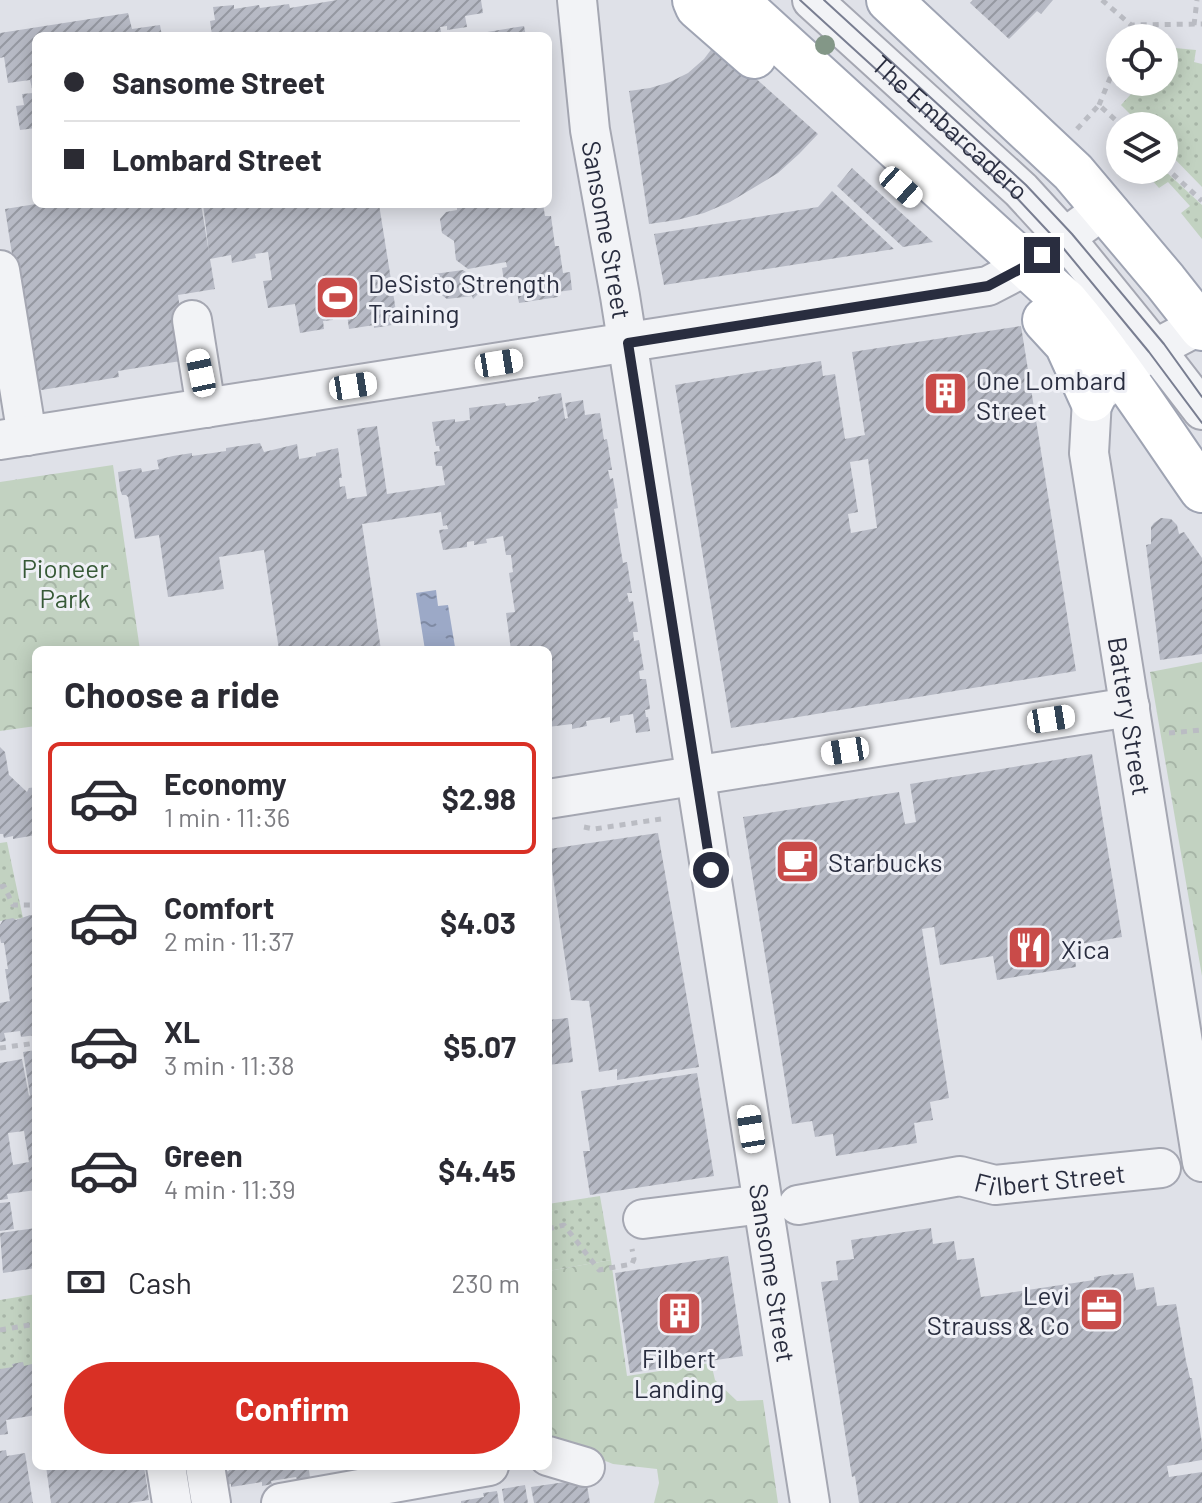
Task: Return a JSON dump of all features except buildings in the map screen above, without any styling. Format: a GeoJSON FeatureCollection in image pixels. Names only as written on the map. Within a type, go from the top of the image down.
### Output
{"type":"FeatureCollection","features":[{"type":"Feature","properties":{"kind":"main road"},"geometry":{"type":"LineString","coordinates":[[695,0],[698,7],[968,247],[1014,273]]}},
{"type":"Feature","properties":{"kind":"main road","name":"The Embarcadero"},"geometry":{"type":"LineString","coordinates":[[735,0],[1014,273],[1066,302],[1123,374],[1202,490]]}},
{"type":"Feature","properties":{"kind":"main road","name":"The Embarcadero"},"geometry":{"type":"LineString","coordinates":[[889,0],[1055,154],[1201,326]]}},
{"type":"Feature","properties":{"kind":"street"},"geometry":{"type":"LineString","coordinates":[[554,0],[570,76],[590,130]]}},
{"type":"Feature","properties":{"kind":"street","name":"Sansome Street"},"geometry":{"type":"LineString","coordinates":[[577,0],[590,130],[628,343],[696,775],[780,1204],[810,1503]]}},
{"type":"Feature","properties":{"kind":"street","name":"The Embarcadero"},"geometry":{"type":"LineString","coordinates":[[812,0],[1021,190],[1065,238],[1123,374],[1202,410]]}},
{"type":"Feature","properties":{"kind":"street"},"geometry":{"type":"LineString","coordinates":[[0,270],[13,438],[988,286],[1014,273],[1104,209]]}},
{"type":"Feature","properties":{"kind":"street"},"geometry":{"type":"LineString","coordinates":[[192,320],[206,408]]}},
{"type":"Feature","properties":{"kind":"street"},"geometry":{"type":"LineString","coordinates":[[1123,374],[1201,326]]}},
{"type":"Feature","properties":{"kind":"street","name":"Battery Street"},"geometry":{"type":"LineString","coordinates":[[1123,374],[1089,453],[1202,1162]]}},
{"type":"Feature","properties":{"kind":"street"},"geometry":{"type":"LineString","coordinates":[[552,798],[1130,707]]}},
{"type":"Feature","properties":{"kind":"street","name":"Filbert Street"},"geometry":{"type":"LineString","coordinates":[[643,1219],[780,1204],[960,1176],[995,1185],[1161,1168]]}},
{"type":"Feature","properties":{"kind":"street"},"geometry":{"type":"LineString","coordinates":[[552,1457],[585,1467]]}},
{"type":"Feature","properties":{"kind":"street"},"geometry":{"type":"LineString","coordinates":[[167,1470],[172,1503]]}},
{"type":"Feature","properties":{"kind":"street"},"geometry":{"type":"LineString","coordinates":[[206,1470],[211,1503]]}},
{"type":"Feature","properties":{"kind":"street"},"geometry":{"type":"LineString","coordinates":[[281,1503],[467,1470]]}},
{"type":"Feature","properties":{"kind":"path"},"geometry":{"type":"LineString","coordinates":[[1102,0],[1130,24]]}},
{"type":"Feature","properties":{"kind":"path"},"geometry":{"type":"LineString","coordinates":[[1114,10],[1115,0]]}},
{"type":"Feature","properties":{"kind":"path"},"geometry":{"type":"LineString","coordinates":[[1194,25],[1197,0]]}},
{"type":"Feature","properties":{"kind":"path"},"geometry":{"type":"LineString","coordinates":[[1178,25],[1202,24]]}},
{"type":"Feature","properties":{"kind":"path"},"geometry":{"type":"LineString","coordinates":[[1076,131],[1099,105],[1106,88]]}},
{"type":"Feature","properties":{"kind":"path"},"geometry":{"type":"LineString","coordinates":[[1099,105],[1107,112]]}},
{"type":"Feature","properties":{"kind":"path"},"geometry":{"type":"LineString","coordinates":[[1178,179],[1202,201]]}},
{"type":"Feature","properties":{"kind":"path"},"geometry":{"type":"LineString","coordinates":[[1169,733],[1202,730]]}},
{"type":"Feature","properties":{"kind":"path"},"geometry":{"type":"LineString","coordinates":[[0,887],[4,886],[13,905],[32,905]]}},
{"type":"Feature","properties":{"kind":"path"},"geometry":{"type":"LineString","coordinates":[[0,1048],[32,1044]]}},
{"type":"Feature","properties":{"kind":"path"},"geometry":{"type":"LineString","coordinates":[[552,1228],[564,1225],[599,1270],[632,1264],[634,1259]]}},
{"type":"Feature","properties":{"kind":"path"},"geometry":{"type":"LineString","coordinates":[[0,1330],[32,1325]]}},
{"type":"Feature","properties":{"kind":"green space"},"geometry":{"type":"Polygon","coordinates":[[[1178,48],[1196,50],[1194,62],[1202,64],[1202,187],[1178,162],[1178,112],[1128,112],[1121,105],[1129,96],[1178,96],[1178,48]]]}},
{"type":"Feature","properties":{"kind":"green space"},"geometry":{"type":"Polygon","coordinates":[[[1178,183],[1202,205],[1202,239],[1181,213],[1190,206],[1170,184],[1178,183]]]}},
{"type":"Feature","properties":{"kind":"green space","name":"Pioneer Park"},"geometry":{"type":"Polygon","coordinates":[[[113,465],[139,646],[32,646],[32,727],[0,731],[0,482],[113,465]]]}},
{"type":"Feature","properties":{"kind":"green space"},"geometry":{"type":"Polygon","coordinates":[[[1202,662],[1202,976],[1150,672],[1202,662]]]}},
{"type":"Feature","properties":{"kind":"green space"},"geometry":{"type":"Polygon","coordinates":[[[7,842],[23,918],[0,921],[0,843],[7,842]]]}},
{"type":"Feature","properties":{"kind":"green space"},"geometry":{"type":"Polygon","coordinates":[[[600,1196],[611,1260],[552,1270],[552,1203],[600,1196]]]}},
{"type":"Feature","properties":{"kind":"green space"},"geometry":{"type":"Polygon","coordinates":[[[611,1260],[627,1376],[711,1363],[715,1380],[737,1401],[763,1400],[778,1503],[654,1503],[659,1483],[657,1469],[613,1464],[552,1440],[552,1270],[611,1260]]]}},
{"type":"Feature","properties":{"kind":"green space"},"geometry":{"type":"Polygon","coordinates":[[[32,1295],[32,1368],[0,1372],[0,1300],[32,1295]]]}},
{"type":"Feature","properties":{"kind":"water"},"geometry":{"type":"Polygon","coordinates":[[[436,590],[438,606],[448,605],[455,646],[424,646],[416,593],[436,590]]]}},
{"type":"Feature","properties":{"kind":"tram line"},"geometry":{"type":"LineString","coordinates":[[800,0],[1015,196],[1059,243],[1149,352],[1202,423]]}},
{"type":"Feature","properties":{"kind":"tram line"},"geometry":{"type":"LineString","coordinates":[[824,0],[1026,185],[1072,234],[1164,344],[1202,397]]}},
{"type":"Feature","properties":{"kind":"place","name":"DeSisto Strength Training"},"geometry":{"type":"Point","coordinates":[337,297]}},
{"type":"Feature","properties":{"kind":"place","name":"One Lombard Street"},"geometry":{"type":"Point","coordinates":[945,394]}},
{"type":"Feature","properties":{"kind":"place","name":"Starbucks"},"geometry":{"type":"Point","coordinates":[797,861]}},
{"type":"Feature","properties":{"kind":"place","name":"Xica"},"geometry":{"type":"Point","coordinates":[1030,948]}},
{"type":"Feature","properties":{"kind":"place","name":"Levi Strauss & Co"},"geometry":{"type":"Point","coordinates":[1101,1309]}},
{"type":"Feature","properties":{"kind":"place","name":"Filbert Landing"},"geometry":{"type":"Point","coordinates":[679,1314]}},
{"type":"Feature","properties":{"kind":"route"},"geometry":{"type":"LineString","coordinates":[[711,870],[628,343],[988,286],[1042,255]]}}]}
